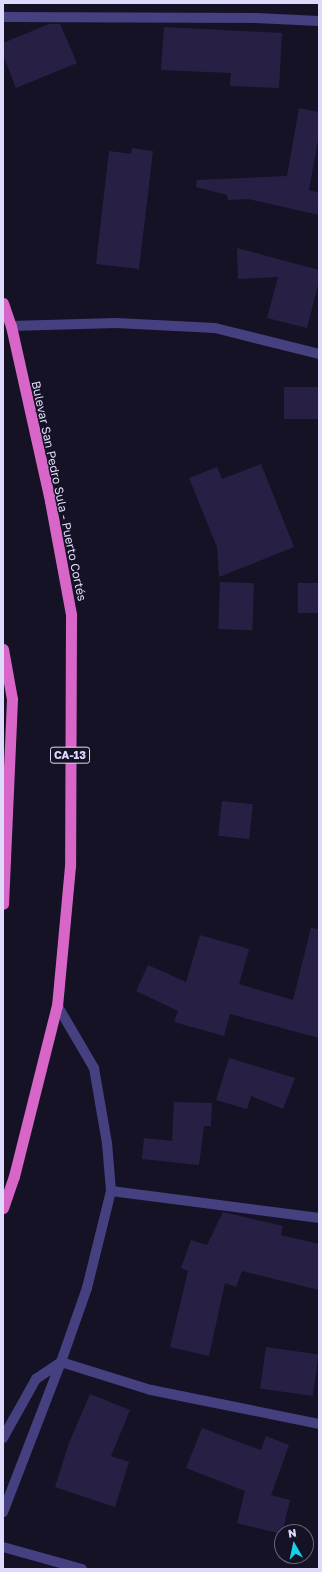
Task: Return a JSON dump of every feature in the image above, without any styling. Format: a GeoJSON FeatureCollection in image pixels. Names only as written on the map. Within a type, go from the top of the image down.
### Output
{"type":"FeatureCollection","features":[{"type":"Feature","properties":{"kind":"highway","name":"Bulevar San Pedro Sula - Puerto Cortés"},"geometry":{"type":"LineString","coordinates":[[3,303],[11,326],[50,500],[71,614],[70,866],[57,1005],[14,1176],[3,1208]]}},
{"type":"Feature","properties":{"kind":"highway"},"geometry":{"type":"LineString","coordinates":[[3,649],[12,699],[3,904]]}},
{"type":"Feature","properties":{"kind":"street"},"geometry":{"type":"LineString","coordinates":[[3,17],[208,17],[319,21]]}},
{"type":"Feature","properties":{"kind":"street"},"geometry":{"type":"LineString","coordinates":[[11,326],[116,323],[214,328],[319,354]]}},
{"type":"Feature","properties":{"kind":"street"},"geometry":{"type":"LineString","coordinates":[[3,1512],[61,1362],[87,1288],[111,1191],[107,1143],[94,1068],[57,1005]]}},
{"type":"Feature","properties":{"kind":"street"},"geometry":{"type":"LineString","coordinates":[[111,1191],[319,1218]]}},
{"type":"Feature","properties":{"kind":"street"},"geometry":{"type":"LineString","coordinates":[[61,1362],[151,1390],[319,1424]]}},
{"type":"Feature","properties":{"kind":"street"},"geometry":{"type":"LineString","coordinates":[[3,1438],[36,1379],[61,1362]]}},
{"type":"Feature","properties":{"kind":"street"},"geometry":{"type":"LineString","coordinates":[[3,1547],[82,1569]]}},
{"type":"Feature","properties":{"kind":"building"},"geometry":{"type":"Polygon","coordinates":[[[49,24],[60,24],[77,63],[16,88],[3,55],[3,43],[49,24]]]}},
{"type":"Feature","properties":{"kind":"building"},"geometry":{"type":"Polygon","coordinates":[[[164,27],[282,33],[279,88],[230,86],[231,73],[161,70],[164,27]]]}},
{"type":"Feature","properties":{"kind":"building"},"geometry":{"type":"Polygon","coordinates":[[[299,108],[319,112],[319,134],[309,190],[319,193],[319,215],[248,199],[228,200],[227,195],[196,187],[197,180],[287,176],[299,108]]]}},
{"type":"Feature","properties":{"kind":"building"},"geometry":{"type":"Polygon","coordinates":[[[132,148],[153,151],[139,269],[96,264],[109,151],[131,154],[132,148]]]}},
{"type":"Feature","properties":{"kind":"building"},"geometry":{"type":"Polygon","coordinates":[[[237,248],[319,270],[319,281],[307,328],[267,318],[278,277],[238,279],[237,248]]]}},
{"type":"Feature","properties":{"kind":"building"},"geometry":{"type":"Polygon","coordinates":[[[284,387],[319,387],[319,419],[284,419],[284,387]]]}},
{"type":"Feature","properties":{"kind":"building"},"geometry":{"type":"Polygon","coordinates":[[[261,464],[294,547],[219,577],[217,547],[189,478],[217,467],[222,479],[261,464]]]}},
{"type":"Feature","properties":{"kind":"building"},"geometry":{"type":"Polygon","coordinates":[[[220,582],[254,583],[252,630],[218,629],[220,582]]]}},
{"type":"Feature","properties":{"kind":"building"},"geometry":{"type":"Polygon","coordinates":[[[298,583],[319,583],[319,613],[298,613],[298,583]]]}},
{"type":"Feature","properties":{"kind":"building"},"geometry":{"type":"Polygon","coordinates":[[[222,801],[253,804],[249,839],[218,836],[222,801]]]}},
{"type":"Feature","properties":{"kind":"building"},"geometry":{"type":"Polygon","coordinates":[[[311,928],[319,929],[319,1038],[230,1014],[224,1036],[174,1022],[178,1011],[136,991],[148,965],[186,982],[200,935],[249,949],[239,984],[293,1000],[311,928]]]}},
{"type":"Feature","properties":{"kind":"building"},"geometry":{"type":"Polygon","coordinates":[[[229,1058],[295,1078],[283,1109],[251,1096],[247,1109],[216,1100],[229,1058]]]}},
{"type":"Feature","properties":{"kind":"building"},"geometry":{"type":"Polygon","coordinates":[[[174,1102],[212,1103],[211,1126],[204,1126],[199,1165],[142,1159],[144,1138],[172,1141],[174,1102]]]}},
{"type":"Feature","properties":{"kind":"building"},"geometry":{"type":"Polygon","coordinates":[[[223,1212],[283,1226],[281,1235],[319,1244],[319,1290],[242,1271],[236,1287],[225,1283],[209,1356],[170,1347],[188,1271],[181,1268],[191,1240],[207,1245],[223,1212]]]}},
{"type":"Feature","properties":{"kind":"building"},"geometry":{"type":"Polygon","coordinates":[[[266,1347],[318,1354],[313,1396],[260,1389],[266,1347]]]}},
{"type":"Feature","properties":{"kind":"building"},"geometry":{"type":"Polygon","coordinates":[[[90,1394],[130,1410],[111,1456],[129,1462],[115,1507],[55,1487],[69,1443],[90,1394]]]}},
{"type":"Feature","properties":{"kind":"building"},"geometry":{"type":"Polygon","coordinates":[[[202,1428],[261,1450],[266,1436],[289,1445],[271,1495],[290,1500],[284,1524],[274,1524],[274,1532],[237,1523],[245,1491],[186,1468],[202,1428]]]}}]}
